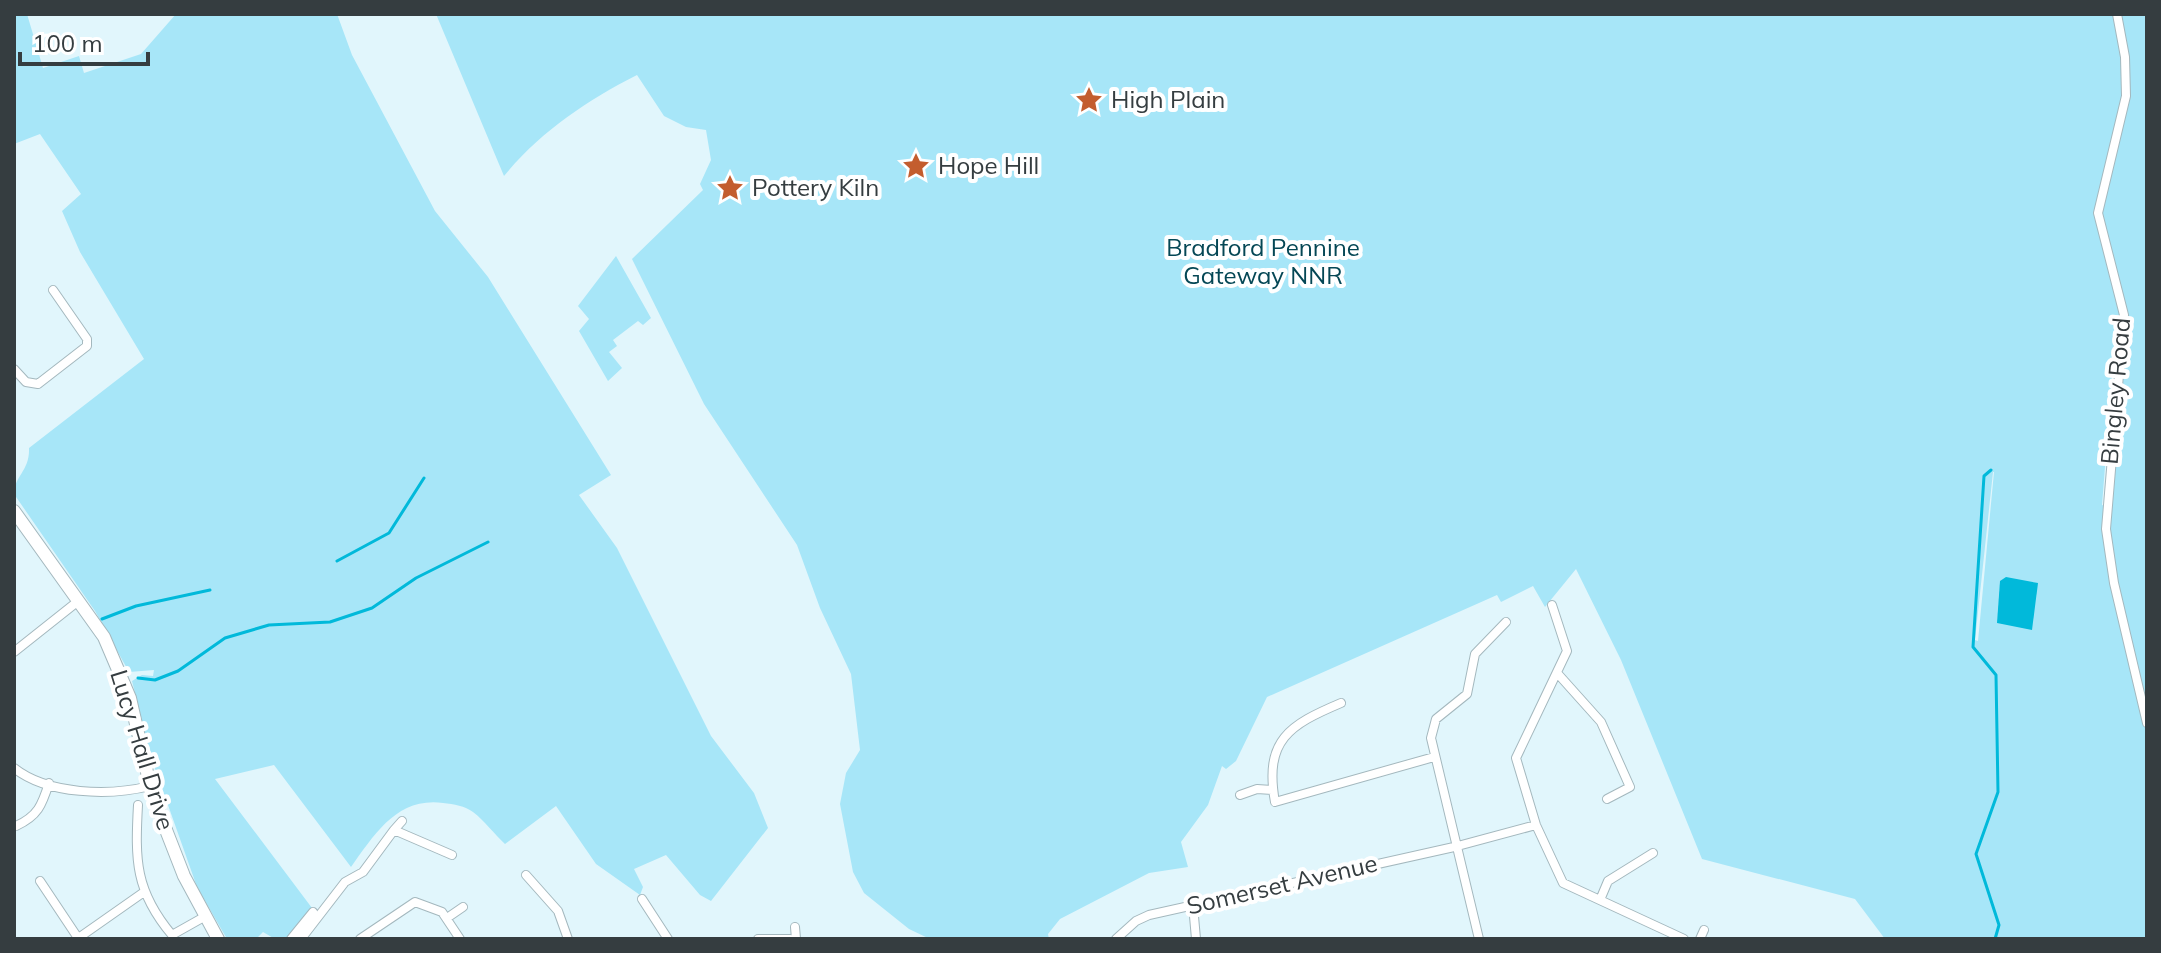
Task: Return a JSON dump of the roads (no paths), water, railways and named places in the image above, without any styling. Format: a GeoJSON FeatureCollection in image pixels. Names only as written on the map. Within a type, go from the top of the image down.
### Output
{"type":"FeatureCollection","features":[{"type":"Feature","properties":{"kind":"street","name":"Bingley Road"},"geometry":{"type":"LineString","coordinates":[[2117,14],[2125,57],[2126,96],[2098,213],[2124,315],[2106,529],[2114,583],[2147,723]]}},
{"type":"Feature","properties":{"kind":"street"},"geometry":{"type":"LineString","coordinates":[[14,369],[26,382],[38,384],[87,346],[87,339],[53,290]]}},
{"type":"Feature","properties":{"kind":"street","name":"Lucy Hall Drive"},"geometry":{"type":"LineString","coordinates":[[14,511],[104,637],[123,678],[150,786],[184,876],[218,939]]}},
{"type":"Feature","properties":{"kind":"street"},"geometry":{"type":"LineString","coordinates":[[14,650],[77,602]]}},
{"type":"Feature","properties":{"kind":"street"},"geometry":{"type":"LineString","coordinates":[[1552,605],[1567,651],[1516,758],[1536,825],[1558,879],[1684,939]]}},
{"type":"Feature","properties":{"kind":"street"},"geometry":{"type":"LineString","coordinates":[[1479,939],[1434,757],[1433,723],[1464,699],[1472,660],[1506,622]]}},
{"type":"Feature","properties":{"kind":"street"},"geometry":{"type":"LineString","coordinates":[[1558,674],[1601,722],[1630,787],[1607,799]]}},
{"type":"Feature","properties":{"kind":"street"},"geometry":{"type":"LineString","coordinates":[[1341,703],[1305,720],[1282,739],[1272,761],[1275,802],[1434,757]]}},
{"type":"Feature","properties":{"kind":"street"},"geometry":{"type":"LineString","coordinates":[[14,768],[49,783],[113,792],[150,786]]}},
{"type":"Feature","properties":{"kind":"street"},"geometry":{"type":"LineString","coordinates":[[16,826],[33,818],[41,809],[49,783]]}},
{"type":"Feature","properties":{"kind":"street"},"geometry":{"type":"LineString","coordinates":[[1240,795],[1257,789],[1273,790]]}},
{"type":"Feature","properties":{"kind":"street"},"geometry":{"type":"LineString","coordinates":[[138,805],[135,853],[144,892],[170,937],[204,917]]}},
{"type":"Feature","properties":{"kind":"street"},"geometry":{"type":"LineString","coordinates":[[301,939],[345,882],[363,872],[402,821]]}},
{"type":"Feature","properties":{"kind":"street","name":"Somerset Avenue"},"geometry":{"type":"LineString","coordinates":[[1116,939],[1141,918],[1454,847],[1536,825]]}},
{"type":"Feature","properties":{"kind":"street"},"geometry":{"type":"LineString","coordinates":[[394,830],[433,850],[452,855]]}},
{"type":"Feature","properties":{"kind":"street"},"geometry":{"type":"LineString","coordinates":[[1600,900],[1608,881],[1653,853]]}},
{"type":"Feature","properties":{"kind":"street"},"geometry":{"type":"LineString","coordinates":[[526,875],[558,911],[568,939]]}},
{"type":"Feature","properties":{"kind":"street"},"geometry":{"type":"LineString","coordinates":[[40,881],[78,939],[144,892]]}},
{"type":"Feature","properties":{"kind":"street"},"geometry":{"type":"LineString","coordinates":[[642,899],[668,939]]}},
{"type":"Feature","properties":{"kind":"street"},"geometry":{"type":"LineString","coordinates":[[360,939],[415,902],[434,907],[447,918],[460,939]]}},
{"type":"Feature","properties":{"kind":"street"},"geometry":{"type":"LineString","coordinates":[[1193,905],[1196,939]]}},
{"type":"Feature","properties":{"kind":"street"},"geometry":{"type":"LineString","coordinates":[[447,918],[463,907]]}},
{"type":"Feature","properties":{"kind":"street"},"geometry":{"type":"LineString","coordinates":[[291,939],[313,912]]}},
{"type":"Feature","properties":{"kind":"street"},"geometry":{"type":"LineString","coordinates":[[795,927],[796,939]]}},
{"type":"Feature","properties":{"kind":"street"},"geometry":{"type":"LineString","coordinates":[[758,939],[790,939]]}},
{"type":"Feature","properties":{"kind":"water"},"geometry":{"type":"Polygon","coordinates":[[[2006,577],[2038,583],[2032,630],[1997,623],[2000,581],[2006,577]]]}},
{"type":"Feature","properties":{"kind":"waterway"},"geometry":{"type":"LineString","coordinates":[[1991,470],[1984,476],[1973,647],[1996,675],[1998,792],[1976,854],[1999,925],[1995,939]]}},
{"type":"Feature","properties":{"kind":"waterway"},"geometry":{"type":"LineString","coordinates":[[337,561],[389,533],[424,478]]}},
{"type":"Feature","properties":{"kind":"waterway"},"geometry":{"type":"LineString","coordinates":[[138,678],[155,680],[178,671],[225,638],[269,625],[330,622],[372,608],[416,578],[488,542]]}},
{"type":"Feature","properties":{"kind":"waterway"},"geometry":{"type":"LineString","coordinates":[[102,619],[136,606],[210,590]]}},
{"type":"Feature","properties":{"kind":"place","name":"High Plain"},"geometry":{"type":"Point","coordinates":[1089,100]}},
{"type":"Feature","properties":{"kind":"place","name":"Hope Hill"},"geometry":{"type":"Point","coordinates":[916,166]}},
{"type":"Feature","properties":{"kind":"place","name":"Pottery Kiln"},"geometry":{"type":"Point","coordinates":[730,188]}},
{"type":"Feature","properties":{"kind":"park label","name":"Bradford Pennine Gateway NNR"},"geometry":{"type":"Point","coordinates":[1263,262]}}]}
